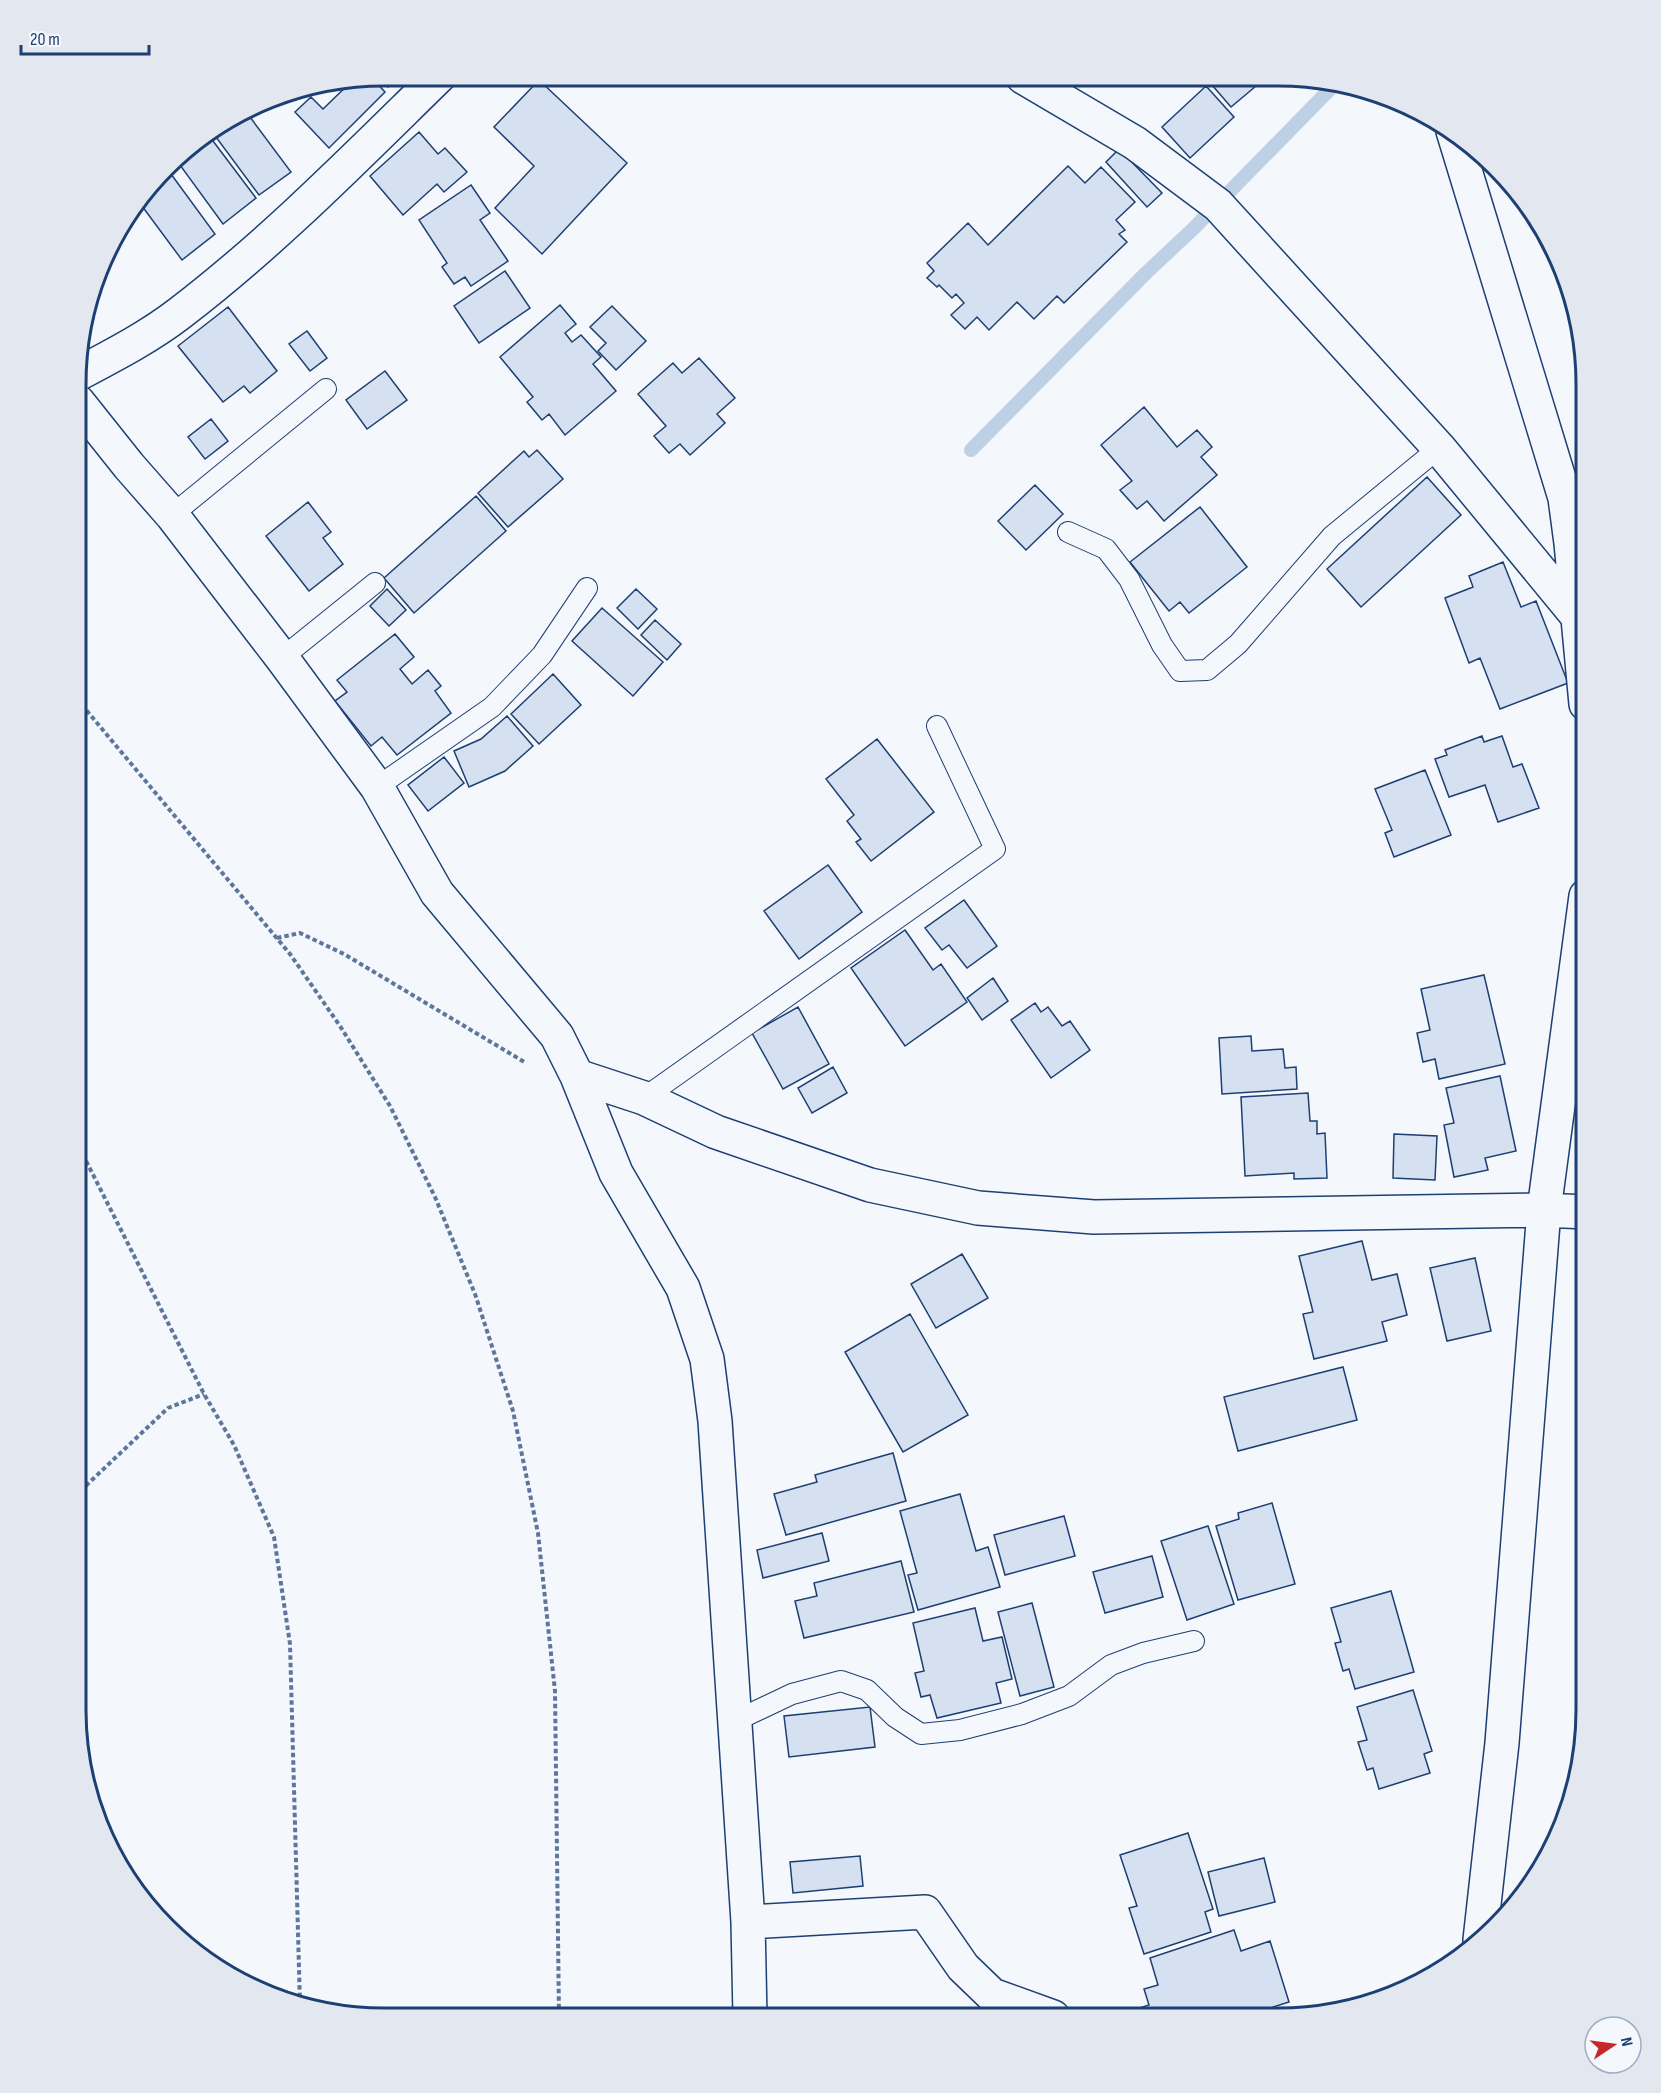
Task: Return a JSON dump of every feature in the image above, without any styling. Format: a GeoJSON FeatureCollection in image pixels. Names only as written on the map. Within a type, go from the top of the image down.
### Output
{"type":"FeatureCollection","features":[{"type":"Feature","properties":{"kind":"street"},"geometry":{"type":"LineString","coordinates":[[86,370],[112,357],[178,315],[239,265],[273,236],[429,86]]}},
{"type":"Feature","properties":{"kind":"street"},"geometry":{"type":"LineString","coordinates":[[1038,86],[1136,143],[1218,205],[1439,448],[1576,614]]}},
{"type":"Feature","properties":{"kind":"street"},"geometry":{"type":"LineString","coordinates":[[1458,146],[1565,498],[1576,592]]}},
{"type":"Feature","properties":{"kind":"street"},"geometry":{"type":"LineString","coordinates":[[86,412],[172,515],[377,787],[437,892],[557,1036],[577,1076],[616,1173],[683,1288],[707,1359],[716,1421],[748,1922],[750,2008]]}},
{"type":"Feature","properties":{"kind":"street"},"geometry":{"type":"LineString","coordinates":[[1482,1926],[1563,1211],[1576,1033]]}},
{"type":"Feature","properties":{"kind":"street"},"geometry":{"type":"LineString","coordinates":[[577,1076],[644,1098],[716,1132],[870,1185],[978,1208],[1094,1216],[1563,1211]]}},
{"type":"Feature","properties":{"kind":"street"},"geometry":{"type":"LineString","coordinates":[[748,1922],[925,1912],[963,1967],[992,1995],[1028,2008]]}},
{"type":"Feature","properties":{"kind":"lane"},"geometry":{"type":"LineString","coordinates":[[172,515],[326,389]]}},
{"type":"Feature","properties":{"kind":"lane"},"geometry":{"type":"LineString","coordinates":[[1068,532],[1106,549],[1129,579],[1162,645],[1180,671],[1208,670],[1238,644],[1332,536],[1439,448]]}},
{"type":"Feature","properties":{"kind":"lane"},"geometry":{"type":"LineString","coordinates":[[282,658],[375,583]]}},
{"type":"Feature","properties":{"kind":"lane"},"geometry":{"type":"LineString","coordinates":[[377,787],[492,707],[542,655],[587,588]]}},
{"type":"Feature","properties":{"kind":"lane"},"geometry":{"type":"LineString","coordinates":[[644,1098],[995,849],[937,726]]}},
{"type":"Feature","properties":{"kind":"lane"},"geometry":{"type":"LineString","coordinates":[[735,1721],[792,1694],[841,1681],[867,1690],[895,1717],[921,1734],[960,1730],[1022,1714],[1069,1696],[1111,1665],[1143,1653],[1194,1641]]}},
{"type":"Feature","properties":{"kind":"path"},"geometry":{"type":"LineString","coordinates":[[86,710],[277,938],[340,1026],[390,1106],[435,1197],[475,1294],[513,1411],[538,1533],[555,1691],[559,2008]]}},
{"type":"Feature","properties":{"kind":"path"},"geometry":{"type":"LineString","coordinates":[[277,938],[300,933],[344,954],[543,1073],[577,1076]]}},
{"type":"Feature","properties":{"kind":"path"},"geometry":{"type":"LineString","coordinates":[[86,1161],[204,1394],[234,1446],[274,1537],[290,1644],[300,1995]]}},
{"type":"Feature","properties":{"kind":"path"},"geometry":{"type":"LineString","coordinates":[[86,1486],[168,1408],[204,1394]]}},
{"type":"Feature","properties":{"kind":"building"},"geometry":{"type":"Polygon","coordinates":[[[379,86],[385,92],[329,148],[295,112],[311,97],[323,109],[345,88],[379,86]]]}},
{"type":"Feature","properties":{"kind":"building"},"geometry":{"type":"Polygon","coordinates":[[[533,86],[545,86],[627,163],[542,254],[495,208],[534,166],[494,127],[533,86]]]}},
{"type":"Feature","properties":{"kind":"building"},"geometry":{"type":"Polygon","coordinates":[[[1206,86],[1234,117],[1190,158],[1162,127],[1206,86]]]}},
{"type":"Feature","properties":{"kind":"building"},"geometry":{"type":"Polygon","coordinates":[[[1213,86],[1256,86],[1231,107],[1213,86]]]}},
{"type":"Feature","properties":{"kind":"building"},"geometry":{"type":"Polygon","coordinates":[[[250,117],[291,172],[259,195],[216,137],[250,117]]]}},
{"type":"Feature","properties":{"kind":"building"},"geometry":{"type":"Polygon","coordinates":[[[419,132],[438,154],[445,148],[467,172],[444,192],[437,184],[403,215],[370,176],[419,132]]]}},
{"type":"Feature","properties":{"kind":"building"},"geometry":{"type":"Polygon","coordinates":[[[212,140],[256,198],[223,224],[180,166],[212,140]]]}},
{"type":"Feature","properties":{"kind":"building"},"geometry":{"type":"Polygon","coordinates":[[[1119,149],[1162,193],[1147,207],[1106,162],[1119,149]]]}},
{"type":"Feature","properties":{"kind":"building"},"geometry":{"type":"Polygon","coordinates":[[[1068,166],[1085,183],[1101,167],[1135,202],[1116,220],[1125,230],[1119,234],[1127,242],[1064,303],[1057,296],[1034,319],[1017,302],[989,330],[977,317],[965,329],[951,315],[964,303],[956,294],[952,298],[939,285],[937,287],[927,278],[934,271],[927,263],[968,223],[988,245],[1068,166]]]}},
{"type":"Feature","properties":{"kind":"building"},"geometry":{"type":"Polygon","coordinates":[[[171,175],[215,234],[182,260],[143,208],[171,175]]]}},
{"type":"Feature","properties":{"kind":"building"},"geometry":{"type":"Polygon","coordinates":[[[471,185],[490,213],[480,220],[508,261],[471,286],[465,277],[454,284],[442,267],[447,263],[419,220],[471,185]]]}},
{"type":"Feature","properties":{"kind":"building"},"geometry":{"type":"Polygon","coordinates":[[[505,271],[530,308],[479,343],[454,306],[505,271]]]}},
{"type":"Feature","properties":{"kind":"building"},"geometry":{"type":"Polygon","coordinates":[[[560,305],[576,324],[565,333],[572,342],[581,335],[601,357],[593,364],[616,391],[565,435],[549,414],[542,420],[527,402],[533,397],[500,357],[560,305]]]}},
{"type":"Feature","properties":{"kind":"building"},"geometry":{"type":"Polygon","coordinates":[[[612,306],[646,341],[616,370],[598,351],[606,343],[590,327],[612,306]]]}},
{"type":"Feature","properties":{"kind":"building"},"geometry":{"type":"Polygon","coordinates":[[[228,307],[277,371],[250,393],[244,386],[223,402],[178,346],[228,307]]]}},
{"type":"Feature","properties":{"kind":"building"},"geometry":{"type":"Polygon","coordinates":[[[307,331],[327,358],[310,371],[289,344],[307,331]]]}},
{"type":"Feature","properties":{"kind":"building"},"geometry":{"type":"Polygon","coordinates":[[[699,358],[735,398],[717,414],[725,423],[690,455],[680,444],[669,453],[654,436],[666,426],[638,394],[673,363],[682,373],[699,358]]]}},
{"type":"Feature","properties":{"kind":"building"},"geometry":{"type":"Polygon","coordinates":[[[385,371],[407,400],[367,429],[346,400],[385,371]]]}},
{"type":"Feature","properties":{"kind":"building"},"geometry":{"type":"Polygon","coordinates":[[[1144,407],[1177,447],[1197,430],[1212,447],[1201,457],[1217,475],[1164,521],[1147,501],[1137,509],[1120,490],[1132,481],[1101,445],[1144,407]]]}},
{"type":"Feature","properties":{"kind":"building"},"geometry":{"type":"Polygon","coordinates":[[[211,419],[228,441],[205,459],[188,437],[211,419]]]}},
{"type":"Feature","properties":{"kind":"building"},"geometry":{"type":"Polygon","coordinates":[[[537,450],[563,479],[508,527],[478,493],[524,451],[529,457],[537,450]]]}},
{"type":"Feature","properties":{"kind":"building"},"geometry":{"type":"Polygon","coordinates":[[[1427,477],[1461,515],[1361,607],[1327,569],[1427,477]]]}},
{"type":"Feature","properties":{"kind":"building"},"geometry":{"type":"Polygon","coordinates":[[[1035,485],[1063,514],[1026,550],[998,521],[1035,485]]]}},
{"type":"Feature","properties":{"kind":"building"},"geometry":{"type":"Polygon","coordinates":[[[476,496],[506,531],[414,613],[384,578],[476,496]]]}},
{"type":"Feature","properties":{"kind":"building"},"geometry":{"type":"Polygon","coordinates":[[[308,502],[331,532],[323,538],[343,564],[309,591],[266,536],[308,502]]]}},
{"type":"Feature","properties":{"kind":"building"},"geometry":{"type":"Polygon","coordinates":[[[1200,507],[1247,567],[1189,613],[1180,602],[1169,611],[1130,562],[1200,507]]]}},
{"type":"Feature","properties":{"kind":"building"},"geometry":{"type":"Polygon","coordinates":[[[1503,562],[1521,607],[1536,601],[1568,683],[1500,709],[1480,658],[1469,663],[1445,598],[1473,587],[1469,576],[1503,562]]]}},
{"type":"Feature","properties":{"kind":"building"},"geometry":{"type":"Polygon","coordinates":[[[387,589],[406,610],[389,626],[370,606],[387,589]]]}},
{"type":"Feature","properties":{"kind":"building"},"geometry":{"type":"Polygon","coordinates":[[[636,589],[657,609],[638,629],[617,608],[636,589]]]}},
{"type":"Feature","properties":{"kind":"building"},"geometry":{"type":"Polygon","coordinates":[[[602,608],[663,662],[633,696],[572,641],[602,608]]]}},
{"type":"Feature","properties":{"kind":"building"},"geometry":{"type":"Polygon","coordinates":[[[655,620],[681,644],[667,660],[641,635],[655,620]]]}},
{"type":"Feature","properties":{"kind":"building"},"geometry":{"type":"Polygon","coordinates":[[[395,634],[414,657],[400,669],[412,684],[428,670],[441,686],[435,691],[451,713],[397,755],[382,737],[371,746],[335,701],[347,692],[337,680],[395,634]]]}},
{"type":"Feature","properties":{"kind":"building"},"geometry":{"type":"Polygon","coordinates":[[[553,674],[581,705],[539,744],[511,714],[553,674]]]}},
{"type":"Feature","properties":{"kind":"building"},"geometry":{"type":"Polygon","coordinates":[[[507,716],[533,746],[505,771],[469,787],[454,751],[481,739],[507,716]]]}},
{"type":"Feature","properties":{"kind":"building"},"geometry":{"type":"Polygon","coordinates":[[[1482,736],[1484,742],[1502,736],[1513,767],[1522,764],[1539,808],[1498,822],[1485,785],[1449,797],[1435,759],[1447,755],[1445,750],[1482,736]]]}},
{"type":"Feature","properties":{"kind":"building"},"geometry":{"type":"Polygon","coordinates":[[[877,739],[934,812],[871,861],[856,842],[861,839],[847,821],[854,815],[826,779],[877,739]]]}},
{"type":"Feature","properties":{"kind":"building"},"geometry":{"type":"Polygon","coordinates":[[[444,757],[464,783],[428,811],[408,785],[444,757]]]}},
{"type":"Feature","properties":{"kind":"building"},"geometry":{"type":"Polygon","coordinates":[[[1425,770],[1451,835],[1394,857],[1385,833],[1392,830],[1375,789],[1425,770]]]}},
{"type":"Feature","properties":{"kind":"building"},"geometry":{"type":"Polygon","coordinates":[[[828,865],[862,912],[799,959],[764,911],[828,865]]]}},
{"type":"Feature","properties":{"kind":"building"},"geometry":{"type":"Polygon","coordinates":[[[964,900],[997,946],[967,968],[949,945],[942,950],[925,928],[964,900]]]}},
{"type":"Feature","properties":{"kind":"building"},"geometry":{"type":"Polygon","coordinates":[[[905,930],[933,970],[941,964],[967,1002],[905,1046],[851,968],[905,930]]]}},
{"type":"Feature","properties":{"kind":"building"},"geometry":{"type":"Polygon","coordinates":[[[1484,975],[1505,1064],[1439,1079],[1435,1059],[1423,1062],[1417,1033],[1430,1030],[1421,989],[1484,975]]]}},
{"type":"Feature","properties":{"kind":"building"},"geometry":{"type":"Polygon","coordinates":[[[993,978],[1008,1001],[982,1020],[967,998],[993,978]]]}},
{"type":"Feature","properties":{"kind":"building"},"geometry":{"type":"Polygon","coordinates":[[[1035,1003],[1041,1012],[1048,1007],[1062,1026],[1070,1021],[1090,1050],[1051,1078],[1011,1020],[1035,1003]]]}},
{"type":"Feature","properties":{"kind":"building"},"geometry":{"type":"Polygon","coordinates":[[[798,1007],[829,1064],[783,1089],[752,1033],[798,1007]]]}},
{"type":"Feature","properties":{"kind":"building"},"geometry":{"type":"Polygon","coordinates":[[[1251,1036],[1252,1051],[1283,1049],[1285,1068],[1296,1067],[1297,1089],[1222,1094],[1219,1038],[1251,1036]]]}},
{"type":"Feature","properties":{"kind":"building"},"geometry":{"type":"Polygon","coordinates":[[[833,1067],[847,1093],[812,1113],[798,1088],[833,1067]]]}},
{"type":"Feature","properties":{"kind":"building"},"geometry":{"type":"Polygon","coordinates":[[[1500,1076],[1516,1151],[1485,1158],[1488,1170],[1454,1177],[1444,1125],[1454,1123],[1446,1088],[1500,1076]]]}},
{"type":"Feature","properties":{"kind":"building"},"geometry":{"type":"Polygon","coordinates":[[[1308,1093],[1310,1121],[1317,1121],[1317,1134],[1325,1133],[1327,1178],[1294,1179],[1294,1173],[1245,1176],[1241,1097],[1308,1093]]]}},
{"type":"Feature","properties":{"kind":"building"},"geometry":{"type":"Polygon","coordinates":[[[1394,1134],[1437,1136],[1435,1180],[1393,1178],[1394,1134]]]}},
{"type":"Feature","properties":{"kind":"building"},"geometry":{"type":"Polygon","coordinates":[[[1362,1241],[1372,1280],[1397,1274],[1407,1315],[1382,1322],[1387,1341],[1314,1359],[1303,1314],[1313,1312],[1299,1256],[1362,1241]]]}},
{"type":"Feature","properties":{"kind":"building"},"geometry":{"type":"Polygon","coordinates":[[[962,1254],[988,1298],[936,1328],[911,1284],[962,1254]]]}},
{"type":"Feature","properties":{"kind":"building"},"geometry":{"type":"Polygon","coordinates":[[[1475,1258],[1491,1331],[1447,1341],[1430,1268],[1475,1258]]]}},
{"type":"Feature","properties":{"kind":"building"},"geometry":{"type":"Polygon","coordinates":[[[910,1314],[968,1415],[903,1452],[845,1352],[910,1314]]]}},
{"type":"Feature","properties":{"kind":"building"},"geometry":{"type":"Polygon","coordinates":[[[1343,1367],[1357,1420],[1238,1451],[1224,1397],[1343,1367]]]}},
{"type":"Feature","properties":{"kind":"building"},"geometry":{"type":"Polygon","coordinates":[[[893,1453],[906,1501],[786,1535],[774,1494],[817,1482],[815,1475],[893,1453]]]}},
{"type":"Feature","properties":{"kind":"building"},"geometry":{"type":"Polygon","coordinates":[[[960,1494],[976,1551],[988,1547],[1000,1587],[918,1610],[908,1575],[917,1573],[900,1511],[960,1494]]]}},
{"type":"Feature","properties":{"kind":"building"},"geometry":{"type":"Polygon","coordinates":[[[1272,1503],[1295,1584],[1238,1600],[1216,1526],[1239,1519],[1238,1513],[1272,1503]]]}},
{"type":"Feature","properties":{"kind":"building"},"geometry":{"type":"Polygon","coordinates":[[[1064,1516],[1075,1556],[1005,1575],[994,1535],[1064,1516]]]}},
{"type":"Feature","properties":{"kind":"building"},"geometry":{"type":"Polygon","coordinates":[[[1208,1526],[1234,1604],[1187,1620],[1161,1541],[1208,1526]]]}},
{"type":"Feature","properties":{"kind":"building"},"geometry":{"type":"Polygon","coordinates":[[[822,1533],[829,1561],[763,1578],[757,1550],[822,1533]]]}},
{"type":"Feature","properties":{"kind":"building"},"geometry":{"type":"Polygon","coordinates":[[[1152,1556],[1163,1597],[1105,1613],[1093,1572],[1152,1556]]]}},
{"type":"Feature","properties":{"kind":"building"},"geometry":{"type":"Polygon","coordinates":[[[901,1561],[914,1612],[804,1638],[795,1601],[817,1596],[814,1583],[901,1561]]]}},
{"type":"Feature","properties":{"kind":"building"},"geometry":{"type":"Polygon","coordinates":[[[1391,1591],[1414,1672],[1355,1689],[1349,1669],[1343,1671],[1335,1643],[1341,1642],[1331,1608],[1391,1591]]]}},
{"type":"Feature","properties":{"kind":"building"},"geometry":{"type":"Polygon","coordinates":[[[1032,1603],[1054,1687],[1020,1696],[998,1612],[1032,1603]]]}},
{"type":"Feature","properties":{"kind":"building"},"geometry":{"type":"Polygon","coordinates":[[[975,1608],[983,1641],[1002,1637],[1012,1679],[996,1683],[1001,1703],[937,1718],[930,1695],[921,1697],[915,1673],[924,1671],[913,1623],[975,1608]]]}},
{"type":"Feature","properties":{"kind":"building"},"geometry":{"type":"Polygon","coordinates":[[[1413,1690],[1432,1751],[1424,1754],[1430,1773],[1379,1789],[1373,1768],[1367,1770],[1358,1742],[1367,1740],[1357,1707],[1413,1690]]]}},
{"type":"Feature","properties":{"kind":"building"},"geometry":{"type":"Polygon","coordinates":[[[870,1707],[875,1747],[789,1757],[784,1716],[870,1707]]]}},
{"type":"Feature","properties":{"kind":"building"},"geometry":{"type":"Polygon","coordinates":[[[1188,1833],[1213,1909],[1205,1912],[1211,1932],[1144,1954],[1129,1908],[1137,1906],[1120,1855],[1188,1833]]]}},
{"type":"Feature","properties":{"kind":"building"},"geometry":{"type":"Polygon","coordinates":[[[860,1856],[863,1886],[793,1893],[790,1862],[860,1856]]]}},
{"type":"Feature","properties":{"kind":"building"},"geometry":{"type":"Polygon","coordinates":[[[1264,1858],[1275,1902],[1219,1916],[1208,1872],[1264,1858]]]}},
{"type":"Feature","properties":{"kind":"building"},"geometry":{"type":"Polygon","coordinates":[[[1234,1930],[1241,1951],[1270,1941],[1289,2002],[1270,2008],[1139,2008],[1149,2005],[1144,1989],[1158,1985],[1150,1958],[1234,1930]]]}},
{"type":"Feature","properties":{"kind":"waterway"},"geometry":{"type":"LineString","coordinates":[[971,450],[1329,90]]}}]}
